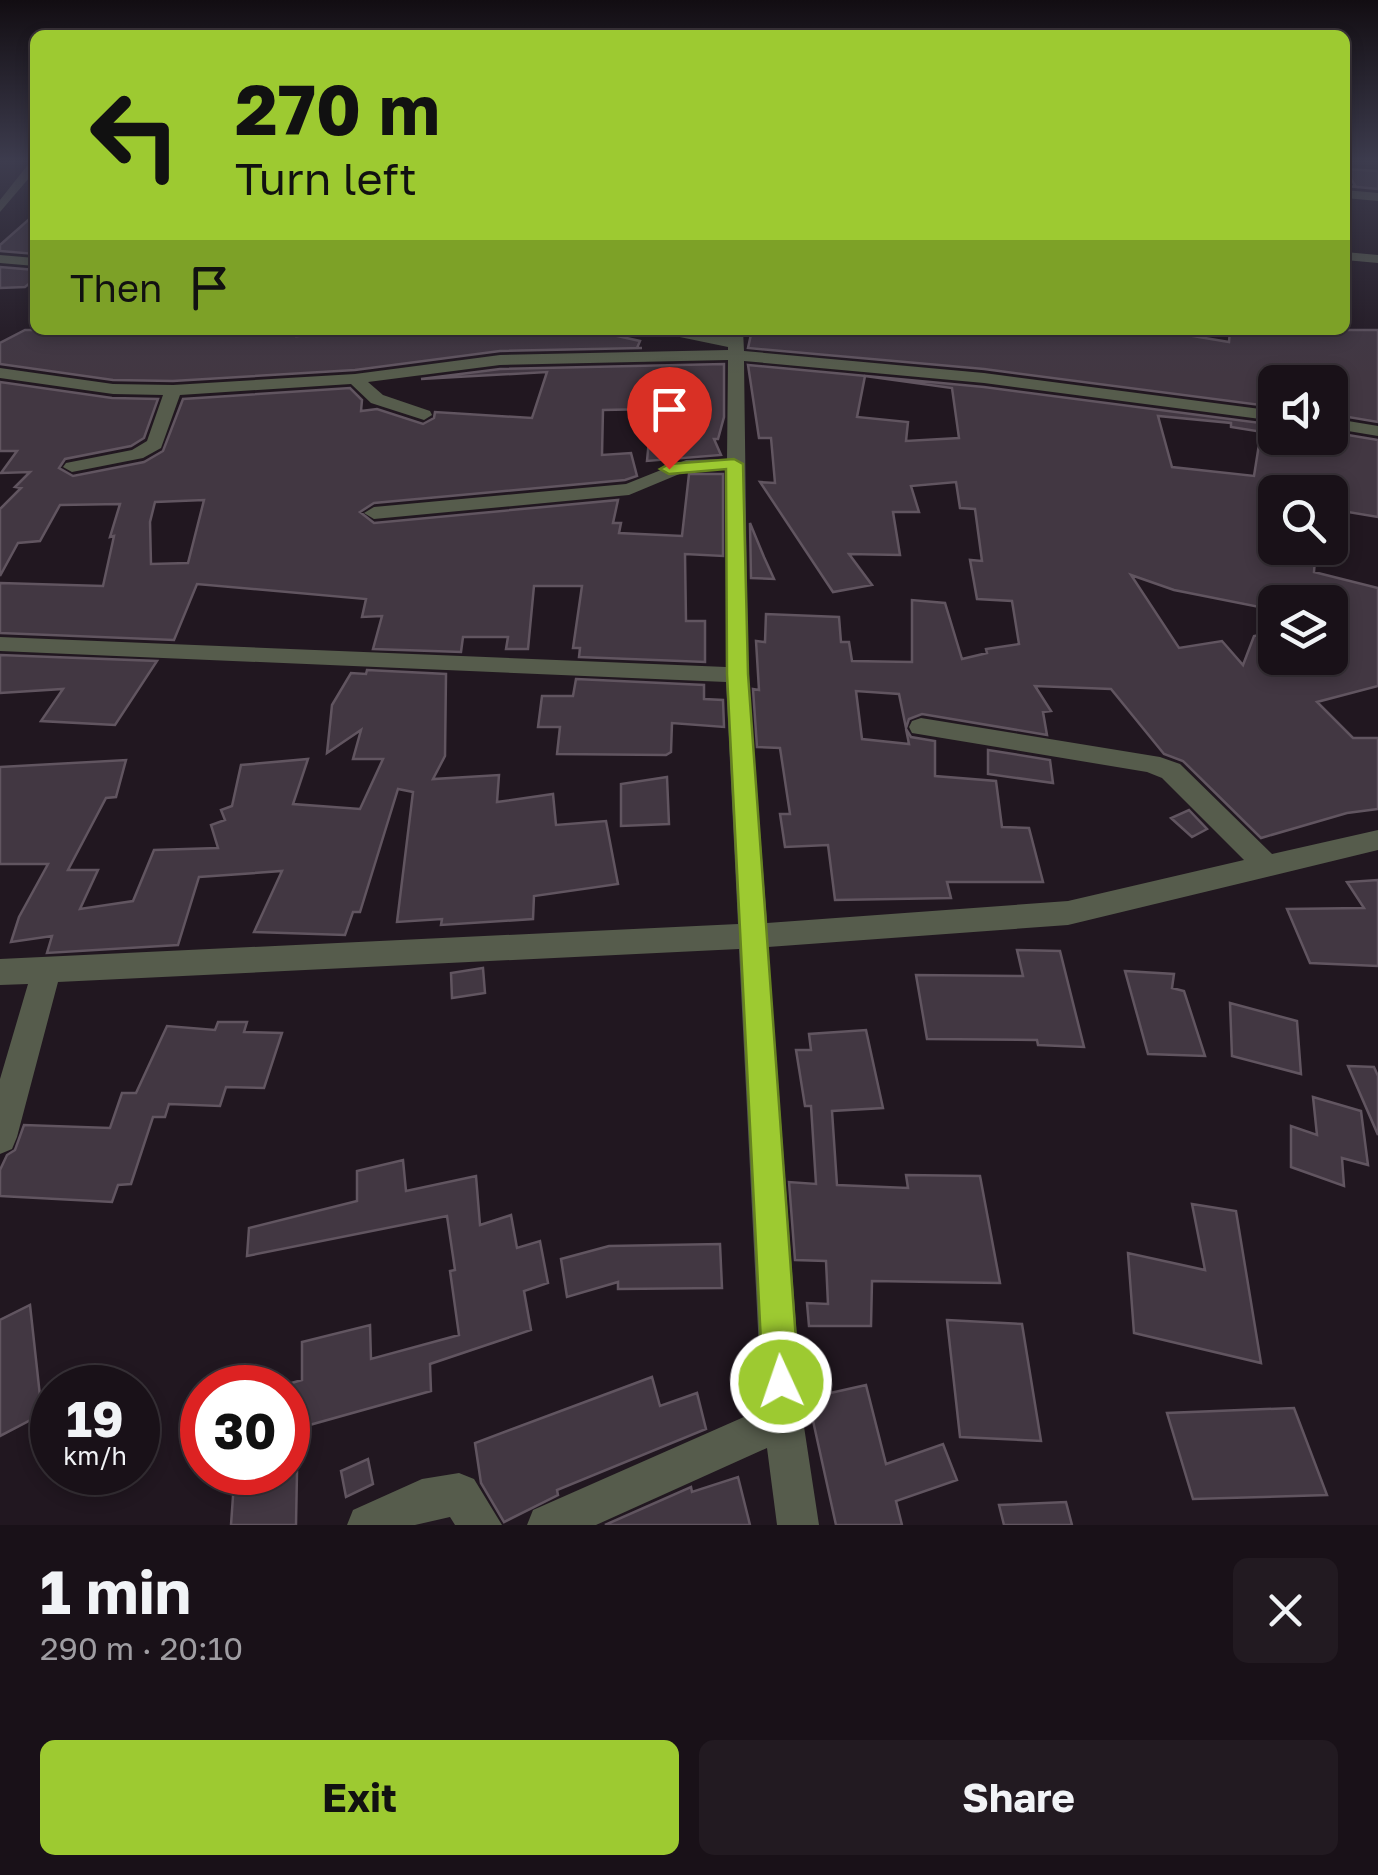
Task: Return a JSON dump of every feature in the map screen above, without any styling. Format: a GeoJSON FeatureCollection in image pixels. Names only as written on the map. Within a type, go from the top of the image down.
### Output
{"type":"FeatureCollection","features":[{"type":"Feature","properties":{"kind":"street"},"geometry":{"type":"LineString","coordinates":[[1350,256],[1378,259]]}},
{"type":"Feature","properties":{"kind":"street"},"geometry":{"type":"LineString","coordinates":[[0,259],[30,262]]}},
{"type":"Feature","properties":{"kind":"street"},"geometry":{"type":"LineString","coordinates":[[684,335],[1258,414]]}},
{"type":"Feature","properties":{"kind":"street"},"geometry":{"type":"LineString","coordinates":[[0,373],[114,388],[173,390],[355,378],[500,360],[734,343]]}},
{"type":"Feature","properties":{"kind":"street"},"geometry":{"type":"LineString","coordinates":[[734,343],[737,674],[783,1420],[798,1525]]}},
{"type":"Feature","properties":{"kind":"street"},"geometry":{"type":"LineString","coordinates":[[355,378],[377,399],[424,415]]}},
{"type":"Feature","properties":{"kind":"street"},"geometry":{"type":"LineString","coordinates":[[72,467],[137,454],[155,444],[173,390]]}},
{"type":"Feature","properties":{"kind":"street"},"geometry":{"type":"LineString","coordinates":[[1348,426],[1378,431]]}},
{"type":"Feature","properties":{"kind":"street"},"geometry":{"type":"LineString","coordinates":[[374,513],[629,489],[686,465],[734,464]]}},
{"type":"Feature","properties":{"kind":"street"},"geometry":{"type":"LineString","coordinates":[[0,644],[737,674]]}},
{"type":"Feature","properties":{"kind":"street"},"geometry":{"type":"LineString","coordinates":[[920,727],[1151,763],[1171,770],[1266,866]]}},
{"type":"Feature","properties":{"kind":"street"},"geometry":{"type":"LineString","coordinates":[[0,972],[755,936],[1068,913],[1378,840]]}},
{"type":"Feature","properties":{"kind":"street"},"geometry":{"type":"LineString","coordinates":[[0,1137],[47,969]]}},
{"type":"Feature","properties":{"kind":"street"},"geometry":{"type":"LineString","coordinates":[[548,1525],[783,1420]]}},
{"type":"Feature","properties":{"kind":"street"},"geometry":{"type":"LineString","coordinates":[[368,1525],[422,1500],[459,1494],[481,1525]]}},
{"type":"Feature","properties":{"kind":"building"},"geometry":{"type":"Polygon","coordinates":[[[13,233],[30,233],[30,254],[0,251],[0,245],[13,233]]]}},
{"type":"Feature","properties":{"kind":"building"},"geometry":{"type":"Polygon","coordinates":[[[0,267],[30,270],[30,283],[25,287],[0,288],[0,267]]]}},
{"type":"Feature","properties":{"kind":"building"},"geometry":{"type":"Polygon","coordinates":[[[30,330],[30,335],[613,335],[640,341],[637,348],[642,348],[500,351],[355,370],[173,381],[113,380],[0,364],[0,343],[30,330]]]}},
{"type":"Feature","properties":{"kind":"building"},"geometry":{"type":"Polygon","coordinates":[[[1350,330],[1378,330],[1378,422],[1348,417],[1348,365],[1258,365],[1258,405],[984,369],[748,348],[751,335],[1187,335],[1229,342],[1230,335],[1350,335],[1350,330]]]}},
{"type":"Feature","properties":{"kind":"building"},"geometry":{"type":"Polygon","coordinates":[[[724,364],[724,417],[718,439],[714,439],[721,455],[647,461],[652,409],[603,410],[602,455],[631,453],[637,476],[374,503],[360,512],[374,523],[618,500],[613,523],[621,523],[619,533],[682,536],[689,474],[723,474],[723,556],[685,554],[686,621],[705,621],[705,662],[579,657],[580,648],[573,648],[582,586],[534,586],[528,649],[506,649],[508,637],[463,637],[461,652],[373,649],[382,616],[362,617],[366,599],[197,584],[174,640],[0,633],[0,583],[103,586],[114,536],[110,537],[120,504],[60,505],[40,541],[18,543],[0,576],[0,509],[21,488],[15,487],[30,472],[1,473],[17,451],[0,451],[0,382],[112,398],[158,399],[144,438],[131,446],[65,459],[59,468],[73,476],[144,462],[163,451],[183,399],[350,388],[362,400],[361,411],[377,409],[423,424],[434,418],[435,412],[532,418],[547,372],[421,379],[500,369],[724,364]],[[204,500],[155,502],[150,522],[151,564],[188,563],[204,500]]]}},
{"type":"Feature","properties":{"kind":"building"},"geometry":{"type":"Polygon","coordinates":[[[748,365],[984,387],[1258,423],[1258,431],[1231,427],[1231,423],[1158,416],[1172,467],[1254,476],[1258,451],[1258,455],[1348,455],[1348,435],[1378,440],[1378,517],[1348,512],[1348,475],[1258,475],[1258,565],[1315,565],[1314,572],[1378,588],[1378,686],[1317,702],[1353,738],[1378,738],[1378,809],[1347,813],[1261,838],[1183,761],[1164,754],[1111,689],[1035,686],[1051,711],[1043,712],[1047,735],[922,714],[909,719],[906,728],[899,694],[856,691],[862,739],[909,744],[906,729],[911,737],[935,741],[935,776],[996,781],[1002,827],[1029,828],[1043,882],[947,882],[951,898],[835,900],[828,845],[785,847],[780,814],[790,814],[780,748],[757,747],[753,689],[759,690],[756,641],[765,642],[766,614],[839,617],[841,642],[849,642],[852,661],[912,662],[912,600],[945,603],[962,659],[987,653],[986,649],[1019,644],[1012,601],[977,599],[970,560],[982,561],[975,509],[960,508],[956,482],[911,486],[919,512],[893,512],[900,555],[849,554],[872,585],[833,592],[760,482],[775,483],[771,438],[759,438],[748,365]],[[865,376],[857,417],[908,422],[906,441],[959,438],[952,388],[865,376]],[[1131,575],[1179,648],[1222,641],[1243,665],[1254,636],[1258,635],[1258,675],[1348,675],[1348,585],[1258,585],[1258,607],[1174,590],[1131,575]]]}},
{"type":"Feature","properties":{"kind":"building"},"geometry":{"type":"Polygon","coordinates":[[[750,523],[764,557],[774,579],[751,578],[750,523]]]}},
{"type":"Feature","properties":{"kind":"building"},"geometry":{"type":"Polygon","coordinates":[[[0,655],[157,661],[115,725],[41,721],[63,689],[0,693],[0,655]]]}},
{"type":"Feature","properties":{"kind":"building"},"geometry":{"type":"Polygon","coordinates":[[[367,670],[446,674],[445,756],[433,779],[499,775],[497,802],[553,794],[556,825],[606,821],[618,884],[534,896],[533,919],[441,925],[442,919],[397,922],[413,792],[398,789],[360,912],[353,912],[345,935],[254,932],[282,871],[199,877],[178,945],[47,953],[52,936],[11,942],[19,917],[48,864],[0,864],[0,767],[126,760],[116,797],[106,798],[68,870],[98,870],[80,909],[133,901],[154,850],[218,848],[211,825],[225,820],[221,810],[232,806],[241,765],[308,759],[293,804],[360,809],[383,759],[353,759],[361,730],[327,753],[332,705],[351,673],[366,674],[367,670]]]}},
{"type":"Feature","properties":{"kind":"building"},"geometry":{"type":"Polygon","coordinates":[[[576,679],[704,685],[704,699],[723,700],[724,727],[672,723],[671,752],[666,755],[557,754],[560,727],[538,727],[542,696],[573,696],[576,679]]]}},
{"type":"Feature","properties":{"kind":"building"},"geometry":{"type":"Polygon","coordinates":[[[988,750],[1050,760],[1053,783],[988,774],[988,750]]]}},
{"type":"Feature","properties":{"kind":"building"},"geometry":{"type":"Polygon","coordinates":[[[667,777],[669,824],[621,826],[621,784],[667,777]]]}},
{"type":"Feature","properties":{"kind":"building"},"geometry":{"type":"Polygon","coordinates":[[[1189,810],[1207,829],[1192,837],[1171,818],[1189,810]]]}},
{"type":"Feature","properties":{"kind":"building"},"geometry":{"type":"Polygon","coordinates":[[[1378,880],[1378,966],[1310,963],[1287,909],[1364,908],[1347,882],[1378,880]]]}},
{"type":"Feature","properties":{"kind":"building"},"geometry":{"type":"Polygon","coordinates":[[[1017,950],[1060,951],[1084,1047],[1038,1045],[1037,1040],[927,1039],[916,975],[1023,976],[1017,950]]]}},
{"type":"Feature","properties":{"kind":"building"},"geometry":{"type":"Polygon","coordinates":[[[483,968],[485,993],[452,998],[451,973],[483,968]]]}},
{"type":"Feature","properties":{"kind":"building"},"geometry":{"type":"Polygon","coordinates":[[[1125,971],[1174,974],[1172,988],[1184,991],[1205,1056],[1148,1054],[1125,971]]]}},
{"type":"Feature","properties":{"kind":"building"},"geometry":{"type":"Polygon","coordinates":[[[1230,1003],[1297,1021],[1301,1074],[1232,1056],[1230,1003]]]}},
{"type":"Feature","properties":{"kind":"building"},"geometry":{"type":"Polygon","coordinates":[[[218,1022],[247,1022],[244,1032],[282,1033],[264,1088],[226,1087],[220,1106],[169,1104],[165,1117],[153,1117],[131,1184],[118,1185],[112,1202],[0,1196],[0,1170],[7,1155],[15,1150],[24,1125],[110,1128],[122,1093],[136,1093],[167,1026],[215,1030],[218,1022]]]}},
{"type":"Feature","properties":{"kind":"building"},"geometry":{"type":"Polygon","coordinates":[[[866,1030],[883,1108],[832,1111],[837,1185],[908,1188],[906,1175],[980,1176],[1000,1283],[872,1281],[871,1326],[809,1326],[807,1303],[828,1304],[826,1261],[795,1260],[789,1182],[816,1184],[811,1106],[805,1106],[796,1050],[811,1050],[809,1034],[866,1030]]]}},
{"type":"Feature","properties":{"kind":"building"},"geometry":{"type":"Polygon","coordinates":[[[1348,1066],[1374,1067],[1378,1076],[1378,1135],[1348,1066]]]}},
{"type":"Feature","properties":{"kind":"building"},"geometry":{"type":"Polygon","coordinates":[[[1313,1097],[1361,1111],[1368,1165],[1342,1158],[1344,1186],[1291,1167],[1291,1126],[1317,1135],[1313,1097]]]}},
{"type":"Feature","properties":{"kind":"building"},"geometry":{"type":"Polygon","coordinates":[[[403,1160],[406,1191],[476,1176],[480,1225],[511,1215],[517,1248],[540,1241],[548,1283],[524,1291],[531,1330],[430,1364],[431,1391],[310,1425],[310,1365],[302,1365],[302,1342],[370,1325],[371,1359],[459,1335],[447,1216],[247,1256],[249,1228],[357,1201],[357,1171],[403,1160]]]}},
{"type":"Feature","properties":{"kind":"building"},"geometry":{"type":"Polygon","coordinates":[[[1192,1204],[1236,1211],[1261,1363],[1134,1333],[1128,1253],[1205,1270],[1192,1204]]]}},
{"type":"Feature","properties":{"kind":"building"},"geometry":{"type":"Polygon","coordinates":[[[720,1244],[722,1288],[618,1289],[618,1282],[567,1297],[561,1259],[609,1246],[720,1244]]]}},
{"type":"Feature","properties":{"kind":"building"},"geometry":{"type":"Polygon","coordinates":[[[30,1305],[37,1365],[30,1365],[30,1420],[0,1436],[0,1320],[30,1305]]]}},
{"type":"Feature","properties":{"kind":"building"},"geometry":{"type":"Polygon","coordinates":[[[947,1320],[1022,1324],[1041,1441],[960,1437],[947,1320]]]}},
{"type":"Feature","properties":{"kind":"building"},"geometry":{"type":"Polygon","coordinates":[[[652,1377],[660,1406],[697,1393],[706,1429],[557,1490],[558,1495],[504,1522],[481,1483],[475,1443],[652,1377]]]}},
{"type":"Feature","properties":{"kind":"building"},"geometry":{"type":"Polygon","coordinates":[[[866,1385],[886,1464],[943,1444],[957,1480],[896,1501],[902,1525],[836,1525],[808,1398],[866,1385]]]}},
{"type":"Feature","properties":{"kind":"building"},"geometry":{"type":"Polygon","coordinates":[[[1294,1408],[1327,1495],[1193,1499],[1167,1413],[1294,1408]]]}},
{"type":"Feature","properties":{"kind":"building"},"geometry":{"type":"Polygon","coordinates":[[[368,1459],[373,1484],[346,1497],[341,1471],[368,1459]]]}},
{"type":"Feature","properties":{"kind":"building"},"geometry":{"type":"Polygon","coordinates":[[[738,1477],[750,1525],[605,1525],[691,1487],[692,1492],[738,1477]]]}},
{"type":"Feature","properties":{"kind":"building"},"geometry":{"type":"Polygon","coordinates":[[[233,1495],[297,1495],[296,1525],[231,1525],[233,1495]]]}},
{"type":"Feature","properties":{"kind":"building"},"geometry":{"type":"Polygon","coordinates":[[[1066,1502],[1072,1525],[1004,1525],[999,1505],[1066,1502]]]}},
{"type":"Feature","properties":{"kind":"route"},"geometry":{"type":"LineString","coordinates":[[669,469],[734,464],[737,674],[781,1382]]}}]}
